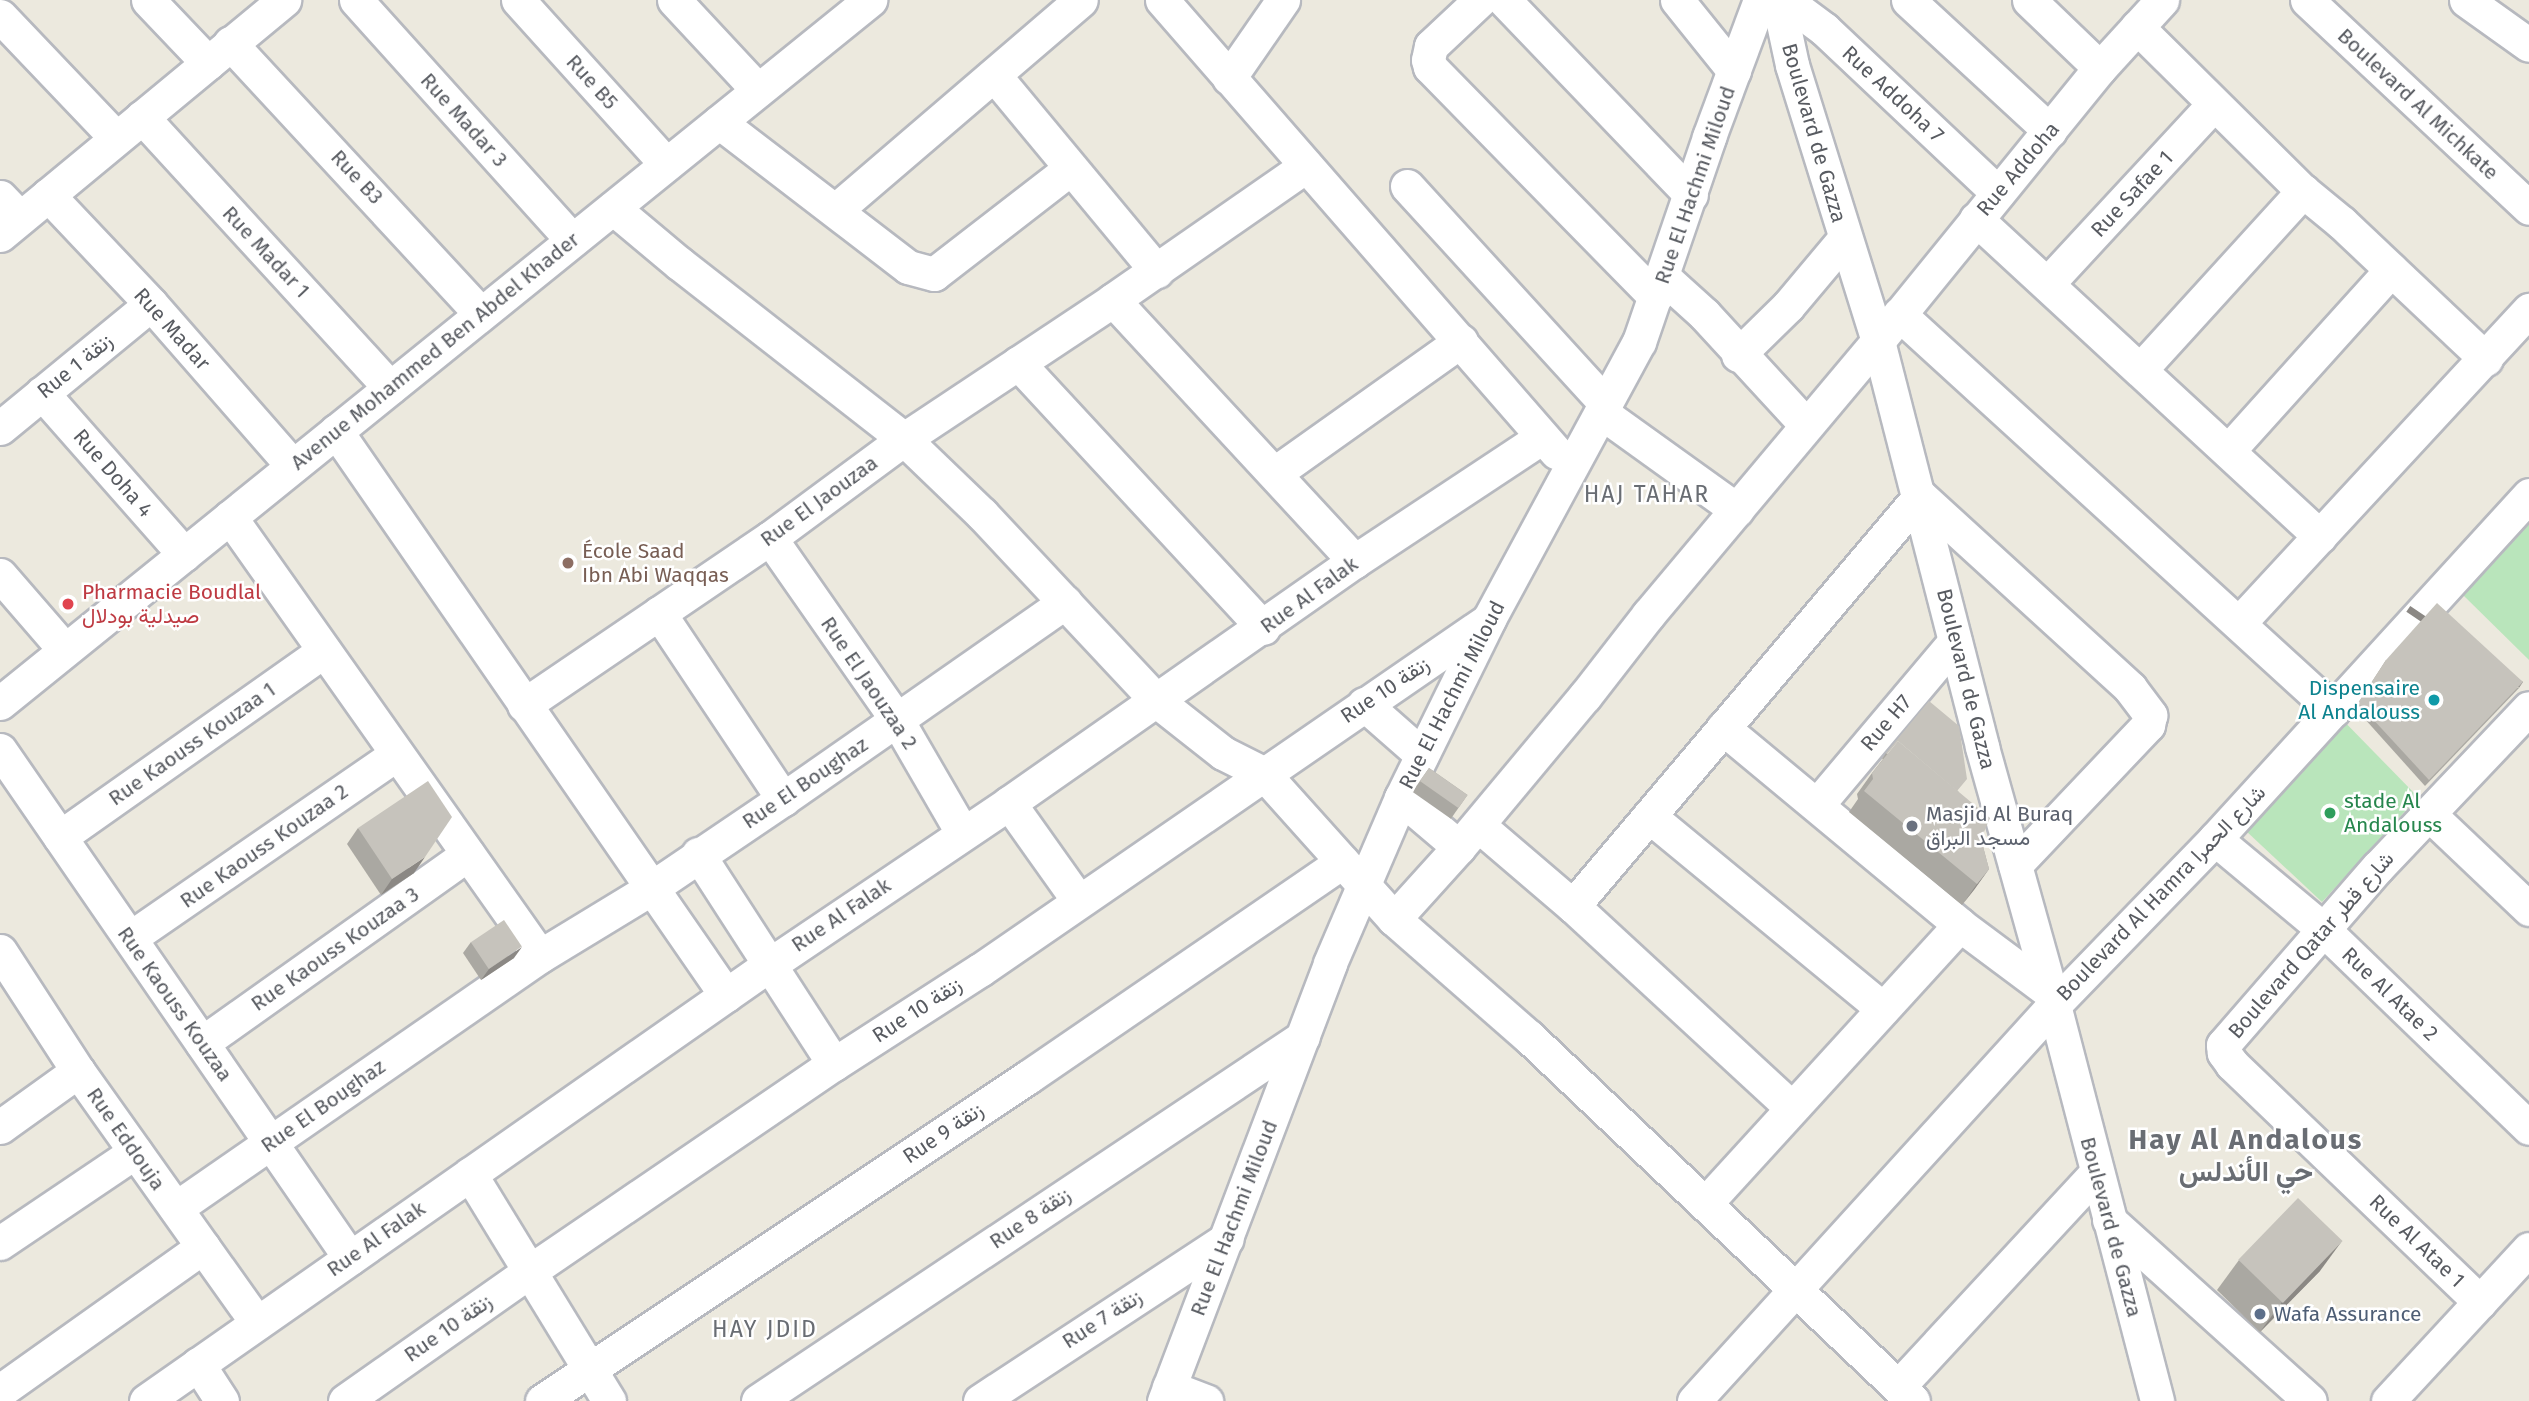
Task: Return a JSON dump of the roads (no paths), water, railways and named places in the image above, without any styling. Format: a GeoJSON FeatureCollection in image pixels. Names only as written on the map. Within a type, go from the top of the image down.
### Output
{"type":"FeatureCollection","features":[{"type":"Feature","properties":{"kind":"street","name":"Rue B3"},"geometry":{"type":"LineString","coordinates":[[148,0],[219,53],[481,314]]}},
{"type":"Feature","properties":{"kind":"street"},"geometry":{"type":"LineString","coordinates":[[7,216],[48,195],[284,0]]}},
{"type":"Feature","properties":{"kind":"street","name":"Rue Madar 3"},"geometry":{"type":"LineString","coordinates":[[356,0],[572,240]]}},
{"type":"Feature","properties":{"kind":"street","name":"Rue B5"},"geometry":{"type":"LineString","coordinates":[[518,0],[666,164]]}},
{"type":"Feature","properties":{"kind":"street"},"geometry":{"type":"LineString","coordinates":[[674,0],[758,90]]}},
{"type":"Feature","properties":{"kind":"street"},"geometry":{"type":"LineString","coordinates":[[837,209],[1081,0]]}},
{"type":"Feature","properties":{"kind":"street"},"geometry":{"type":"LineString","coordinates":[[1163,0],[1228,78],[1572,469]]}},
{"type":"Feature","properties":{"kind":"street"},"geometry":{"type":"LineString","coordinates":[[1228,78],[1283,0]]}},
{"type":"Feature","properties":{"kind":"street"},"geometry":{"type":"LineString","coordinates":[[1480,0],[1431,46],[1428,60],[1430,67],[1659,287],[1704,314],[1738,355],[1805,425]]}},
{"type":"Feature","properties":{"kind":"street"},"geometry":{"type":"LineString","coordinates":[[1504,0],[1691,195]]}},
{"type":"Feature","properties":{"kind":"street"},"geometry":{"type":"LineString","coordinates":[[1677,0],[1734,71]]}},
{"type":"Feature","properties":{"kind":"street","name":"Rue El Hachmi Miloud"},"geometry":{"type":"LineString","coordinates":[[1166,1394],[1303,1037],[1352,874],[1401,798],[1489,619],[1639,342],[1760,0]]}},
{"type":"Feature","properties":{"kind":"street","name":"Boulevard de Gazza"},"geometry":{"type":"LineString","coordinates":[[1779,0],[1793,65],[1878,341],[1920,496],[1955,641],[2157,1401]]}},
{"type":"Feature","properties":{"kind":"street","name":"Rue Addoha 7"},"geometry":{"type":"LineString","coordinates":[[1785,0],[1824,29],[1998,193]]}},
{"type":"Feature","properties":{"kind":"street"},"geometry":{"type":"LineString","coordinates":[[1908,0],[2050,131]]}},
{"type":"Feature","properties":{"kind":"street"},"geometry":{"type":"LineString","coordinates":[[2029,0],[2101,68]]}},
{"type":"Feature","properties":{"kind":"street","name":"Boulevard Al Michkate"},"geometry":{"type":"LineString","coordinates":[[2306,0],[2529,208]]}},
{"type":"Feature","properties":{"kind":"street"},"geometry":{"type":"LineString","coordinates":[[2466,0],[2529,45]]}},
{"type":"Feature","properties":{"kind":"street","name":"Avenue Mohammed Ben Abdel Khader"},"geometry":{"type":"LineString","coordinates":[[0,703],[758,90],[849,6]]}},
{"type":"Feature","properties":{"kind":"street"},"geometry":{"type":"LineString","coordinates":[[2150,9],[2214,104],[2303,191],[2486,359]]}},
{"type":"Feature","properties":{"kind":"street","name":"Rue Addoha"},"geometry":{"type":"LineString","coordinates":[[1395,919],[1469,836],[2150,9]]}},
{"type":"Feature","properties":{"kind":"street"},"geometry":{"type":"LineString","coordinates":[[0,16],[117,138]]}},
{"type":"Feature","properties":{"kind":"street"},"geometry":{"type":"LineString","coordinates":[[993,75],[1157,271]]}},
{"type":"Feature","properties":{"kind":"street","name":"Rue Safae 1"},"geometry":{"type":"LineString","coordinates":[[2048,283],[2214,104]]}},
{"type":"Feature","properties":{"kind":"street","name":"Rue Madar 1"},"geometry":{"type":"LineString","coordinates":[[142,117],[390,388]]}},
{"type":"Feature","properties":{"kind":"street"},"geometry":{"type":"LineString","coordinates":[[719,122],[837,209],[908,267],[934,274],[1070,169]]}},
{"type":"Feature","properties":{"kind":"street","name":"Rue El Jaouzaa"},"geometry":{"type":"LineString","coordinates":[[524,705],[769,538],[904,439],[1157,271],[1306,166]]}},
{"type":"Feature","properties":{"kind":"street"},"geometry":{"type":"LineString","coordinates":[[1408,186],[1604,408],[1737,510]]}},
{"type":"Feature","properties":{"kind":"street"},"geometry":{"type":"LineString","coordinates":[[2141,369],[2303,191]]}},
{"type":"Feature","properties":{"kind":"street","name":"Rue Madar"},"geometry":{"type":"LineString","coordinates":[[48,195],[151,304],[293,466]]}},
{"type":"Feature","properties":{"kind":"street"},"geometry":{"type":"LineString","coordinates":[[613,208],[680,264],[904,439],[982,514],[1157,701],[1223,753],[1263,773],[1395,919],[1529,1037],[1793,1291],[1905,1394],[2095,1173]]}},
{"type":"Feature","properties":{"kind":"street"},"geometry":{"type":"LineString","coordinates":[[1976,219],[2320,536]]}},
{"type":"Feature","properties":{"kind":"street"},"geometry":{"type":"LineString","coordinates":[[1738,355],[1788,306],[1845,238]]}},
{"type":"Feature","properties":{"kind":"street"},"geometry":{"type":"LineString","coordinates":[[2228,451],[2391,270]]}},
{"type":"Feature","properties":{"kind":"street"},"geometry":{"type":"LineString","coordinates":[[1113,300],[1275,473],[1354,562]]}},
{"type":"Feature","properties":{"kind":"street","name":"Rue 1 زنقة"},"geometry":{"type":"LineString","coordinates":[[0,428],[151,304]]}},
{"type":"Feature","properties":{"kind":"street"},"geometry":{"type":"LineString","coordinates":[[2239,623],[2529,310]]}},
{"type":"Feature","properties":{"kind":"street"},"geometry":{"type":"LineString","coordinates":[[1899,314],[2333,710]]}},
{"type":"Feature","properties":{"kind":"street"},"geometry":{"type":"LineString","coordinates":[[1275,473],[1461,341]]}},
{"type":"Feature","properties":{"kind":"street"},"geometry":{"type":"LineString","coordinates":[[1018,363],[1263,628]]}},
{"type":"Feature","properties":{"kind":"street","name":"Rue Doha 4"},"geometry":{"type":"LineString","coordinates":[[42,393],[184,554]]}},
{"type":"Feature","properties":{"kind":"street"},"geometry":{"type":"LineString","coordinates":[[336,431],[650,889],[726,995]]}},
{"type":"Feature","properties":{"kind":"street","name":"Rue Al Falak"},"geometry":{"type":"LineString","coordinates":[[146,1401],[769,965],[962,832],[1009,803],[1354,562],[1542,437]]}},
{"type":"Feature","properties":{"kind":"street","name":"Boulevard Al Hamra شارع الحمرا"},"geometry":{"type":"LineString","coordinates":[[1694,1401],[2052,998],[2215,839],[2333,710],[2442,609],[2529,495]]}},
{"type":"Feature","properties":{"kind":"street"},"geometry":{"type":"LineString","coordinates":[[1573,906],[1920,496],[2130,688],[2150,715],[2148,725],[2015,864]]}},
{"type":"Feature","properties":{"kind":"street"},"geometry":{"type":"LineString","coordinates":[[230,517],[540,956]]}},
{"type":"Feature","properties":{"kind":"street","name":"Rue El Jaouzaa 2"},"geometry":{"type":"LineString","coordinates":[[769,538],[897,720],[962,832]]}},
{"type":"Feature","properties":{"kind":"street"},"geometry":{"type":"LineString","coordinates":[[0,575],[65,650]]}},
{"type":"Feature","properties":{"kind":"street","name":"Rue El Boughaz"},"geometry":{"type":"LineString","coordinates":[[176,1208],[540,956],[650,889],[698,853],[783,799],[1065,602]]}},
{"type":"Feature","properties":{"kind":"street"},"geometry":{"type":"LineString","coordinates":[[659,613],[783,799]]}},
{"type":"Feature","properties":{"kind":"street","name":"Rue 10 زنقة"},"geometry":{"type":"LineString","coordinates":[[345,1401],[530,1271],[834,1064],[980,970],[1489,619]]}},
{"type":"Feature","properties":{"kind":"street","name":"Rue H7"},"geometry":{"type":"LineString","coordinates":[[1817,805],[1955,641]]}},
{"type":"Feature","properties":{"kind":"street","name":"Rue Kaouss Kouzaa 1"},"geometry":{"type":"LineString","coordinates":[[60,837],[324,651]]}},
{"type":"Feature","properties":{"kind":"street","name":"Boulevard Qatar شارع قطر"},"geometry":{"type":"LineString","coordinates":[[2232,1064],[2224,1054],[2224,1045],[2323,929],[2429,814],[2526,692]]}},
{"type":"Feature","properties":{"kind":"street"},"geometry":{"type":"LineString","coordinates":[[1364,704],[1422,755]]}},
{"type":"Feature","properties":{"kind":"street"},"geometry":{"type":"LineString","coordinates":[[1723,728],[1960,926],[2052,998]]}},
{"type":"Feature","properties":{"kind":"street","name":"Rue Kaouss Kouzaa"},"geometry":{"type":"LineString","coordinates":[[0,750],[350,1258]]}},
{"type":"Feature","properties":{"kind":"street","name":"Rue Kaouss Kouzaa 2"},"geometry":{"type":"LineString","coordinates":[[130,938],[397,754]]}},
{"type":"Feature","properties":{"kind":"street"},"geometry":{"type":"LineString","coordinates":[[1401,798],[1469,836],[1573,906],[1791,1107]]}},
{"type":"Feature","properties":{"kind":"street"},"geometry":{"type":"LineString","coordinates":[[1009,803],[1078,900]]}},
{"type":"Feature","properties":{"kind":"street"},"geometry":{"type":"LineString","coordinates":[[2429,814],[2529,909]]}},
{"type":"Feature","properties":{"kind":"street"},"geometry":{"type":"LineString","coordinates":[[1650,816],[1883,1009]]}},
{"type":"Feature","properties":{"kind":"street","name":"Rue Al Atae 2"},"geometry":{"type":"LineString","coordinates":[[2215,839],[2323,929],[2529,1128]]}},
{"type":"Feature","properties":{"kind":"street"},"geometry":{"type":"LineString","coordinates":[[698,853],[834,1064]]}},
{"type":"Feature","properties":{"kind":"street","name":"Rue Kaouss Kouzaa 3"},"geometry":{"type":"LineString","coordinates":[[202,1043],[468,854]]}},
{"type":"Feature","properties":{"kind":"street","name":"Rue 9 زنقة"},"geometry":{"type":"LineString","coordinates":[[542,1401],[1028,1077],[1352,874]]}},
{"type":"Feature","properties":{"kind":"street"},"geometry":{"type":"LineString","coordinates":[[1705,1204],[1791,1107],[1960,926]]}},
{"type":"Feature","properties":{"kind":"street","name":"Rue Eddouja"},"geometry":{"type":"LineString","coordinates":[[0,951],[12,992],[78,1070],[257,1323]]}},
{"type":"Feature","properties":{"kind":"street","name":"Rue 8 زنقة"},"geometry":{"type":"LineString","coordinates":[[758,1401],[1303,1037]]}},
{"type":"Feature","properties":{"kind":"street","name":"Rue Al Atae 1"},"geometry":{"type":"LineString","coordinates":[[2232,1064],[2480,1302]]}},
{"type":"Feature","properties":{"kind":"street"},"geometry":{"type":"LineString","coordinates":[[0,1127],[78,1070]]}},
{"type":"Feature","properties":{"kind":"street"},"geometry":{"type":"LineString","coordinates":[[0,1244],[135,1152]]}},
{"type":"Feature","properties":{"kind":"street"},"geometry":{"type":"LineString","coordinates":[[470,1174],[609,1401]]}},
{"type":"Feature","properties":{"kind":"street"},"geometry":{"type":"LineString","coordinates":[[2109,1220],[2310,1401]]}},
{"type":"Feature","properties":{"kind":"street","name":"Rue 7 زنقة"},"geometry":{"type":"LineString","coordinates":[[980,1401],[1227,1239]]}},
{"type":"Feature","properties":{"kind":"street"},"geometry":{"type":"LineString","coordinates":[[0,1391],[202,1247]]}},
{"type":"Feature","properties":{"kind":"street"},"geometry":{"type":"LineString","coordinates":[[2388,1401],[2529,1248]]}},
{"type":"Feature","properties":{"kind":"street"},"geometry":{"type":"LineString","coordinates":[[198,1364],[222,1401]]}},
{"type":"Feature","properties":{"kind":"street"},"geometry":{"type":"LineString","coordinates":[[1166,1394],[1206,1401]]}},
{"type":"Feature","properties":{"kind":"place","name":"École Saad Ibn Abi Waqqas"},"geometry":{"type":"Point","coordinates":[568,563]}},
{"type":"Feature","properties":{"kind":"place","name":"Pharmacie Boudlal صيدلية بودلال"},"geometry":{"type":"Point","coordinates":[68,604]}},
{"type":"Feature","properties":{"kind":"place","name":"Dispensaire Al Andalouss"},"geometry":{"type":"Point","coordinates":[2434,700]}},
{"type":"Feature","properties":{"kind":"place","name":"stade Al Andalouss"},"geometry":{"type":"Point","coordinates":[2330,813]}},
{"type":"Feature","properties":{"kind":"place","name":"Masjid Al Buraq مسجد البراق"},"geometry":{"type":"Point","coordinates":[1912,826]}},
{"type":"Feature","properties":{"kind":"place","name":"Wafa Assurance"},"geometry":{"type":"Point","coordinates":[2260,1314]}},
{"type":"Feature","properties":{"kind":"district","name":"HAJ TAHAR"},"geometry":{"type":"Point","coordinates":[1647,494]}},
{"type":"Feature","properties":{"kind":"district","name":"Hay Al Andalous حي الأندلس"},"geometry":{"type":"Point","coordinates":[2246,1156]}},
{"type":"Feature","properties":{"kind":"district","name":"HAY JDID"},"geometry":{"type":"Point","coordinates":[765,1329]}}]}
